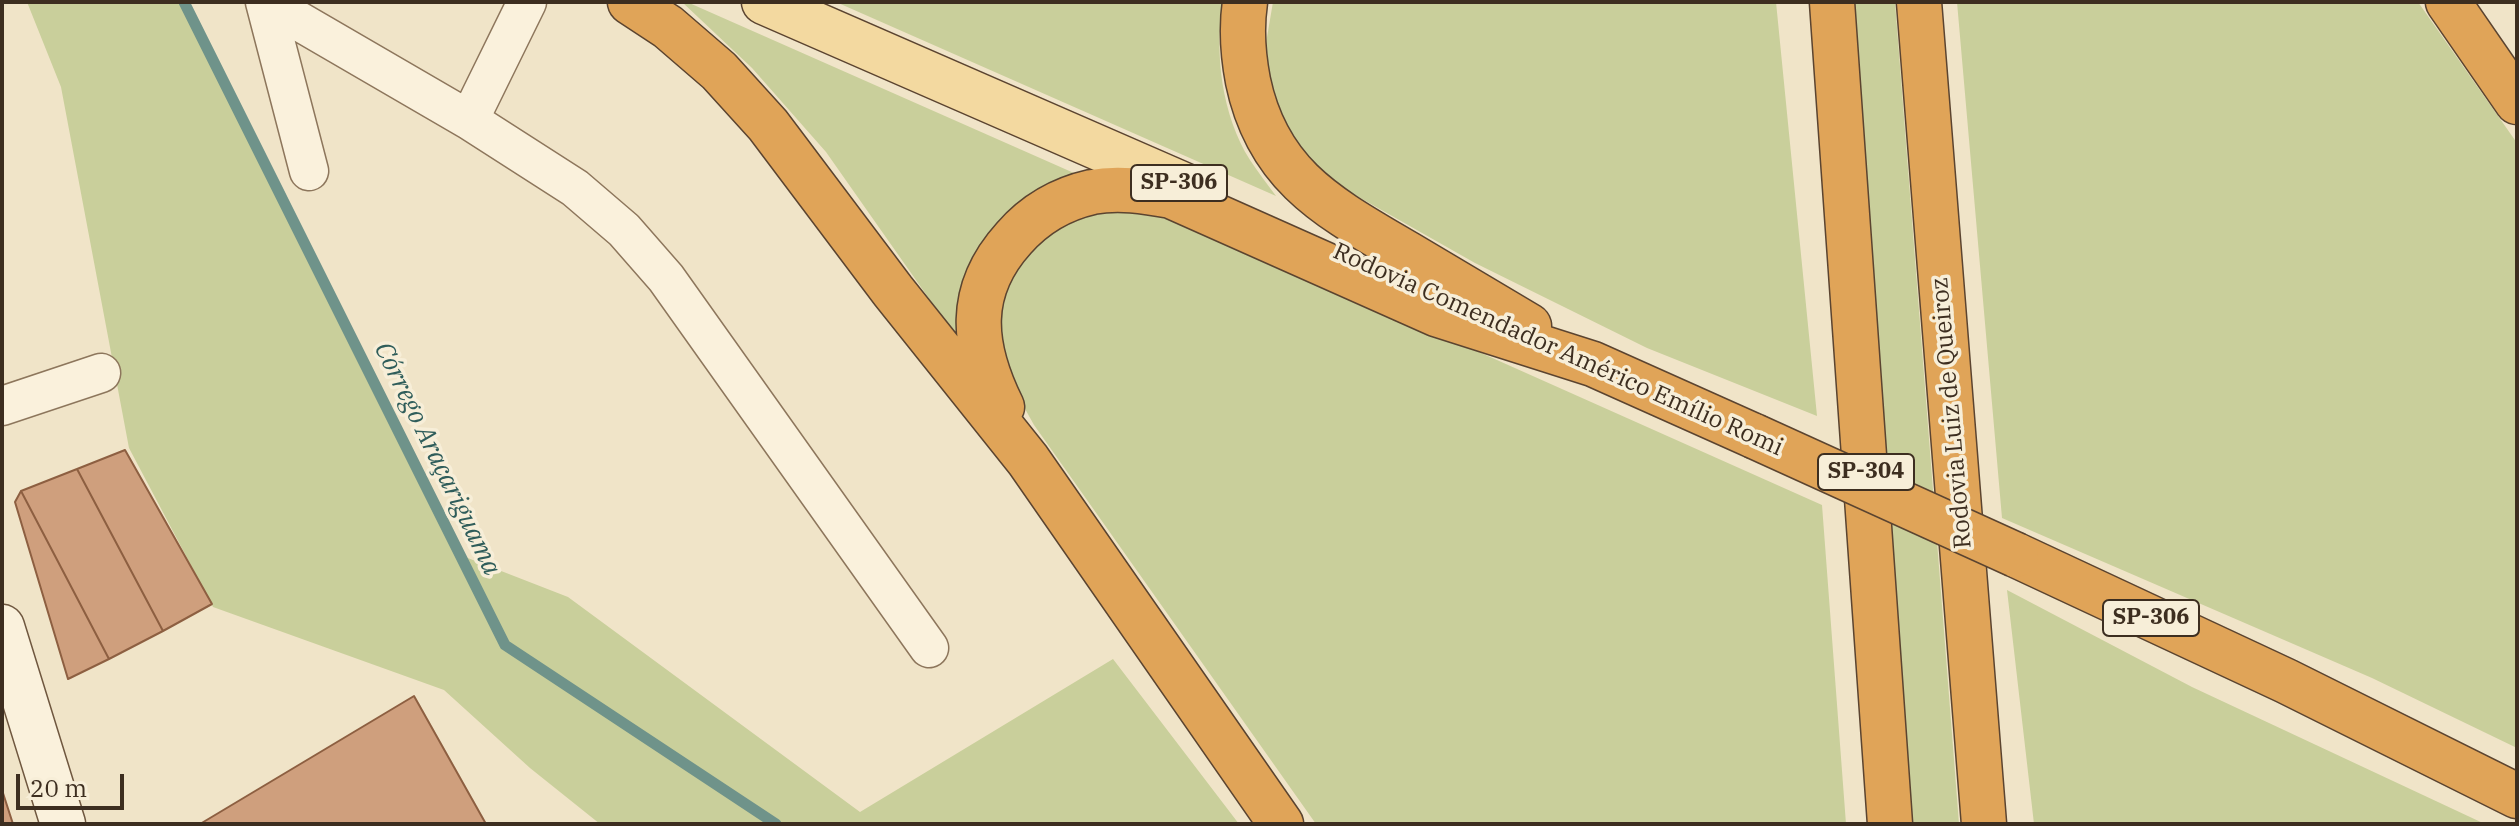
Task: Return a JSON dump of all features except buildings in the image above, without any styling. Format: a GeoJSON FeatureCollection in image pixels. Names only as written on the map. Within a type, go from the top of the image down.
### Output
{"type":"FeatureCollection","features":[{"type":"Feature","properties":{"kind":"highway"},"geometry":{"type":"LineString","coordinates":[[630,2],[668,27],[719,71],[768,125],[893,291],[1028,460],[1281,824]]}},
{"type":"Feature","properties":{"kind":"highway"},"geometry":{"type":"LineString","coordinates":[[1245,2],[1242,34],[1251,96],[1262,130],[1295,176],[1325,203],[1367,230],[1593,364]]}},
{"type":"Feature","properties":{"kind":"highway"},"geometry":{"type":"LineString","coordinates":[[1817,2],[1841,121]]}},
{"type":"Feature","properties":{"kind":"highway","name":"SP-304"},"geometry":{"type":"LineString","coordinates":[[1832,2],[1890,824]]}},
{"type":"Feature","properties":{"kind":"highway","name":"Rodovia Luiz de Queiroz"},"geometry":{"type":"LineString","coordinates":[[1919,2],[1984,824]]}},
{"type":"Feature","properties":{"kind":"highway"},"geometry":{"type":"LineString","coordinates":[[2448,2],[2517,102]]}},
{"type":"Feature","properties":{"kind":"highway"},"geometry":{"type":"LineString","coordinates":[[1028,460],[983,364],[979,335],[980,305],[986,277],[1003,251],[1038,215],[1063,201],[1094,192],[1137,190],[1171,196],[1436,314],[1593,364]]}},
{"type":"Feature","properties":{"kind":"highway","name":"Rodovia Comendador Américo Emílio Romi"},"geometry":{"type":"LineString","coordinates":[[1593,364],[2286,681],[2517,796]]}},
{"type":"Feature","properties":{"kind":"highway"},"geometry":{"type":"LineString","coordinates":[[1967,600],[1997,824]]}},
{"type":"Feature","properties":{"kind":"highway"},"geometry":{"type":"LineString","coordinates":[[2286,681],[2517,816]]}},
{"type":"Feature","properties":{"kind":"main road","name":"Rodovia Comendador Américo Emílio Romi"},"geometry":{"type":"LineString","coordinates":[[764,2],[1593,364]]}},
{"type":"Feature","properties":{"kind":"street"},"geometry":{"type":"LineString","coordinates":[[266,2],[469,120],[575,188],[634,242],[666,278],[929,648]]}},
{"type":"Feature","properties":{"kind":"street"},"geometry":{"type":"LineString","coordinates":[[266,2],[309,171]]}},
{"type":"Feature","properties":{"kind":"street"},"geometry":{"type":"LineString","coordinates":[[469,120],[527,2]]}},
{"type":"Feature","properties":{"kind":"street"},"geometry":{"type":"LineString","coordinates":[[2,406],[101,373]]}},
{"type":"Feature","properties":{"kind":"street"},"geometry":{"type":"LineString","coordinates":[[2,627],[63,824]]}},
{"type":"Feature","properties":{"kind":"green space"},"geometry":{"type":"Polygon","coordinates":[[[27,2],[184,2],[460,555],[568,597],[860,812],[1113,659],[1239,824],[600,824],[530,768],[444,690],[213,607],[129,448],[61,87],[27,2]]]}},
{"type":"Feature","properties":{"kind":"green space"},"geometry":{"type":"Polygon","coordinates":[[[682,2],[1083,177],[1048,186],[963,347],[826,152],[752,68],[682,2]]]}},
{"type":"Feature","properties":{"kind":"green space"},"geometry":{"type":"Polygon","coordinates":[[[836,2],[1223,2],[1219,42],[1227,104],[1240,142],[1276,196],[836,2]]]}},
{"type":"Feature","properties":{"kind":"green space"},"geometry":{"type":"Polygon","coordinates":[[[1273,2],[1776,2],[1817,416],[1647,348],[1475,263],[1348,191],[1315,167],[1294,140],[1270,80],[1266,43],[1273,2]]]}},
{"type":"Feature","properties":{"kind":"green space"},"geometry":{"type":"Polygon","coordinates":[[[1847,2],[1895,2],[1959,824],[1911,824],[1847,2]]]}},
{"type":"Feature","properties":{"kind":"green space"},"geometry":{"type":"Polygon","coordinates":[[[1957,2],[2418,2],[2517,143],[2517,748],[2372,678],[2002,518],[1957,2]]]}},
{"type":"Feature","properties":{"kind":"green space"},"geometry":{"type":"Polygon","coordinates":[[[1134,207],[1201,228],[1822,505],[1846,824],[1316,824],[1034,425],[1009,380],[998,346],[999,308],[1011,273],[1026,250],[1075,215],[1134,207]]]}},
{"type":"Feature","properties":{"kind":"green space"},"geometry":{"type":"Polygon","coordinates":[[[2007,590],[2192,687],[2485,824],[2034,824],[2007,590]]]}},
{"type":"Feature","properties":{"kind":"waterway","name":"Córrego Araçariguama"},"geometry":{"type":"LineString","coordinates":[[184,2],[505,645],[776,824]]}}]}
